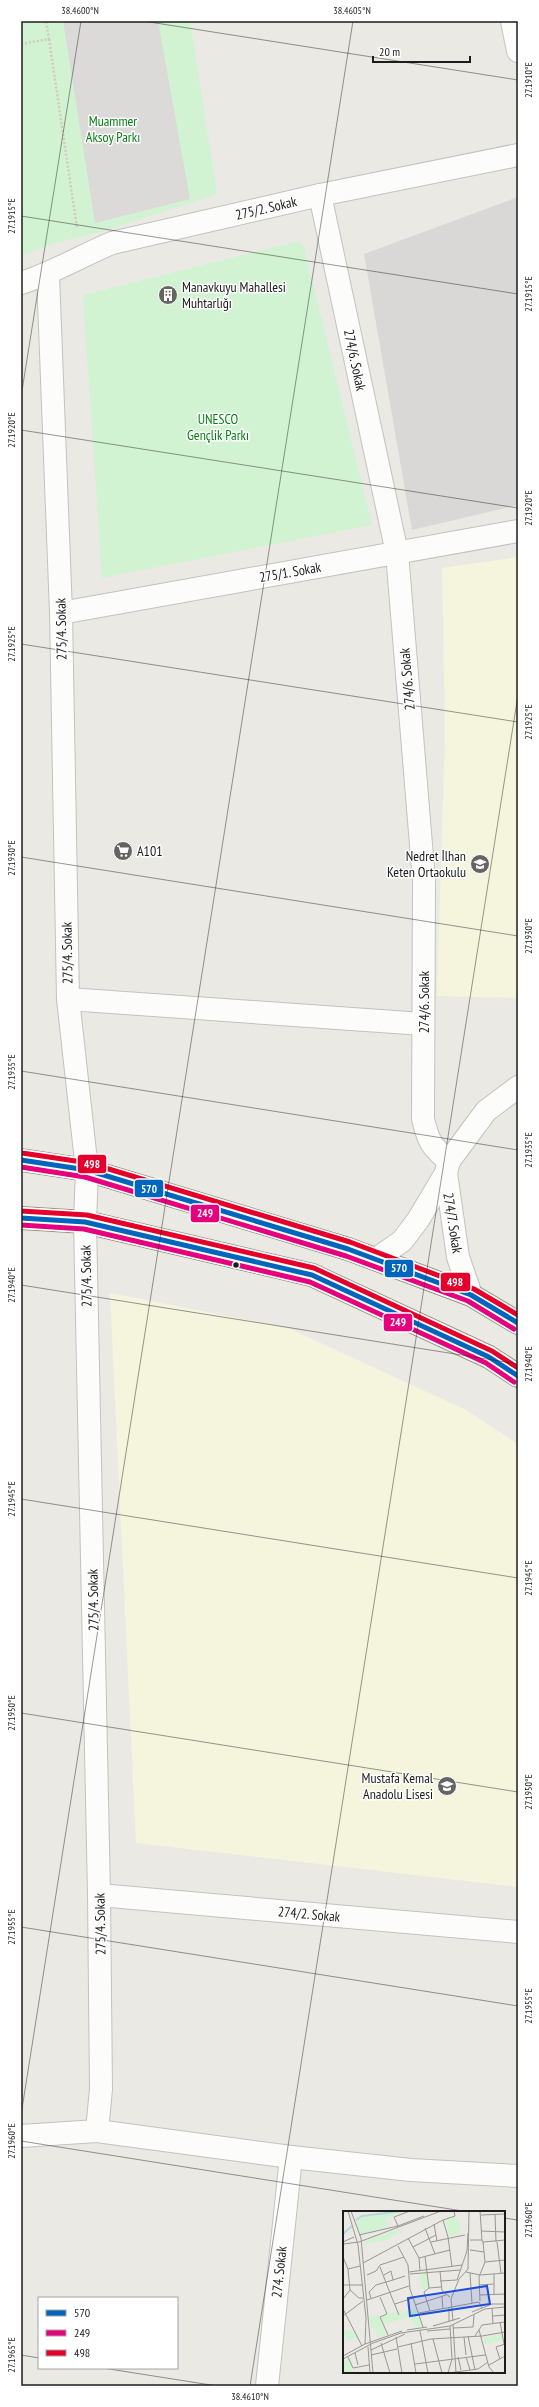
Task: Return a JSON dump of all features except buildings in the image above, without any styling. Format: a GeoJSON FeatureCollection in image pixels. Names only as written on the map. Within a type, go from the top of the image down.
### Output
{"type":"FeatureCollection","features":[{"type":"Feature","properties":{"kind":"main road"},"geometry":{"type":"LineString","coordinates":[[21,1160],[87,1170],[348,1249],[471,1295],[518,1324]]}},
{"type":"Feature","properties":{"kind":"main road"},"geometry":{"type":"LineString","coordinates":[[21,1218],[85,1222],[312,1275],[489,1357],[518,1376]]}},
{"type":"Feature","properties":{"kind":"street"},"geometry":{"type":"LineString","coordinates":[[512,21],[518,51]]}},
{"type":"Feature","properties":{"kind":"street","name":"275/2. Sokak"},"geometry":{"type":"LineString","coordinates":[[21,283],[48,275],[81,256],[112,243],[320,195],[518,155]]}},
{"type":"Feature","properties":{"kind":"street","name":"274/6. Sokak"},"geometry":{"type":"LineString","coordinates":[[320,195],[397,553],[424,881],[422,1119],[428,1140],[447,1167]]}},
{"type":"Feature","properties":{"kind":"street","name":"275/4. Sokak"},"geometry":{"type":"LineString","coordinates":[[48,275],[61,613],[68,999],[87,1170],[85,1222],[99,1895],[101,2089],[97,2131]]}},
{"type":"Feature","properties":{"kind":"street","name":"275/1. Sokak"},"geometry":{"type":"LineString","coordinates":[[61,613],[518,531]]}},
{"type":"Feature","properties":{"kind":"street"},"geometry":{"type":"LineString","coordinates":[[68,999],[423,1024]]}},
{"type":"Feature","properties":{"kind":"street","name":"274/7. Sokak"},"geometry":{"type":"LineString","coordinates":[[376,1259],[402,1241],[418,1220],[447,1167],[486,1111],[518,1087]]}},
{"type":"Feature","properties":{"kind":"street","name":"274/7. Sokak"},"geometry":{"type":"LineString","coordinates":[[447,1167],[458,1256],[471,1295]]}},
{"type":"Feature","properties":{"kind":"street","name":"274/2. Sokak"},"geometry":{"type":"LineString","coordinates":[[99,1895],[518,1932]]}},
{"type":"Feature","properties":{"kind":"street"},"geometry":{"type":"LineString","coordinates":[[21,2136],[97,2131],[291,2157],[411,2170],[518,2176]]}},
{"type":"Feature","properties":{"kind":"street","name":"274. Sokak"},"geometry":{"type":"LineString","coordinates":[[267,2386],[291,2157]]}},
{"type":"Feature","properties":{"kind":"path"},"geometry":{"type":"LineString","coordinates":[[46,21],[81,256]]}},
{"type":"Feature","properties":{"kind":"path"},"geometry":{"type":"LineString","coordinates":[[21,44],[49,39]]}},
{"type":"Feature","properties":{"kind":"shaded area"},"geometry":{"type":"Polygon","coordinates":[[[63,21],[158,21],[190,199],[95,223],[63,21]]]}},
{"type":"Feature","properties":{"kind":"shaded area"},"geometry":{"type":"Polygon","coordinates":[[[518,197],[518,505],[412,530],[364,254],[518,197]]]}},
{"type":"Feature","properties":{"kind":"shaded area","name":"Nedret İlhan Keten Ortaokulu"},"geometry":{"type":"Polygon","coordinates":[[[518,557],[518,998],[437,996],[445,733],[442,568],[518,557]]]}},
{"type":"Feature","properties":{"kind":"shaded area"},"geometry":{"type":"Polygon","coordinates":[[[110,1293],[288,1328],[466,1410],[518,1444],[518,1887],[136,1843],[110,1293]]]}},
{"type":"Feature","properties":{"kind":"green space","name":"Muammer Aksoy Parkı"},"geometry":{"type":"Polygon","coordinates":[[[21,21],[190,21],[217,194],[104,231],[53,244],[21,256],[21,21]]]}},
{"type":"Feature","properties":{"kind":"green space","name":"UNESCO Gençlik Parkı"},"geometry":{"type":"Polygon","coordinates":[[[299,241],[304,247],[372,525],[102,578],[83,295],[299,241]]]}},
{"type":"Feature","properties":{"kind":"transit line","name":"498"},"geometry":{"type":"LineString","coordinates":[[22,1153],[89,1163],[350,1242],[474,1289],[518,1315]]}},
{"type":"Feature","properties":{"kind":"transit line","name":"570"},"geometry":{"type":"LineString","coordinates":[[21,1160],[87,1170],[348,1249],[471,1295],[518,1323]]}},
{"type":"Feature","properties":{"kind":"transit line","name":"249"},"geometry":{"type":"LineString","coordinates":[[21,1167],[85,1177],[346,1256],[468,1301],[514,1329]]}},
{"type":"Feature","properties":{"kind":"transit line","name":"498"},"geometry":{"type":"LineString","coordinates":[[21,1211],[87,1215],[314,1268],[492,1351],[518,1368]]}},
{"type":"Feature","properties":{"kind":"transit line","name":"570"},"geometry":{"type":"LineString","coordinates":[[21,1218],[85,1222],[312,1275],[489,1357],[518,1376]]}},
{"type":"Feature","properties":{"kind":"transit line","name":"249"},"geometry":{"type":"LineString","coordinates":[[21,1225],[84,1229],[310,1282],[486,1363],[514,1382]]}},
{"type":"Feature","properties":{"kind":"place","name":"Manavkuyu Mahallesi Muhtarlığı"},"geometry":{"type":"Point","coordinates":[168,295]}},
{"type":"Feature","properties":{"kind":"place","name":"A101"},"geometry":{"type":"Point","coordinates":[123,851]}},
{"type":"Feature","properties":{"kind":"place","name":"Nedret İlhan Keten Ortaokulu"},"geometry":{"type":"Point","coordinates":[480,864]}},
{"type":"Feature","properties":{"kind":"place","name":"Mustafa Kemal Anadolu Lisesi"},"geometry":{"type":"Point","coordinates":[447,1786]}}]}
